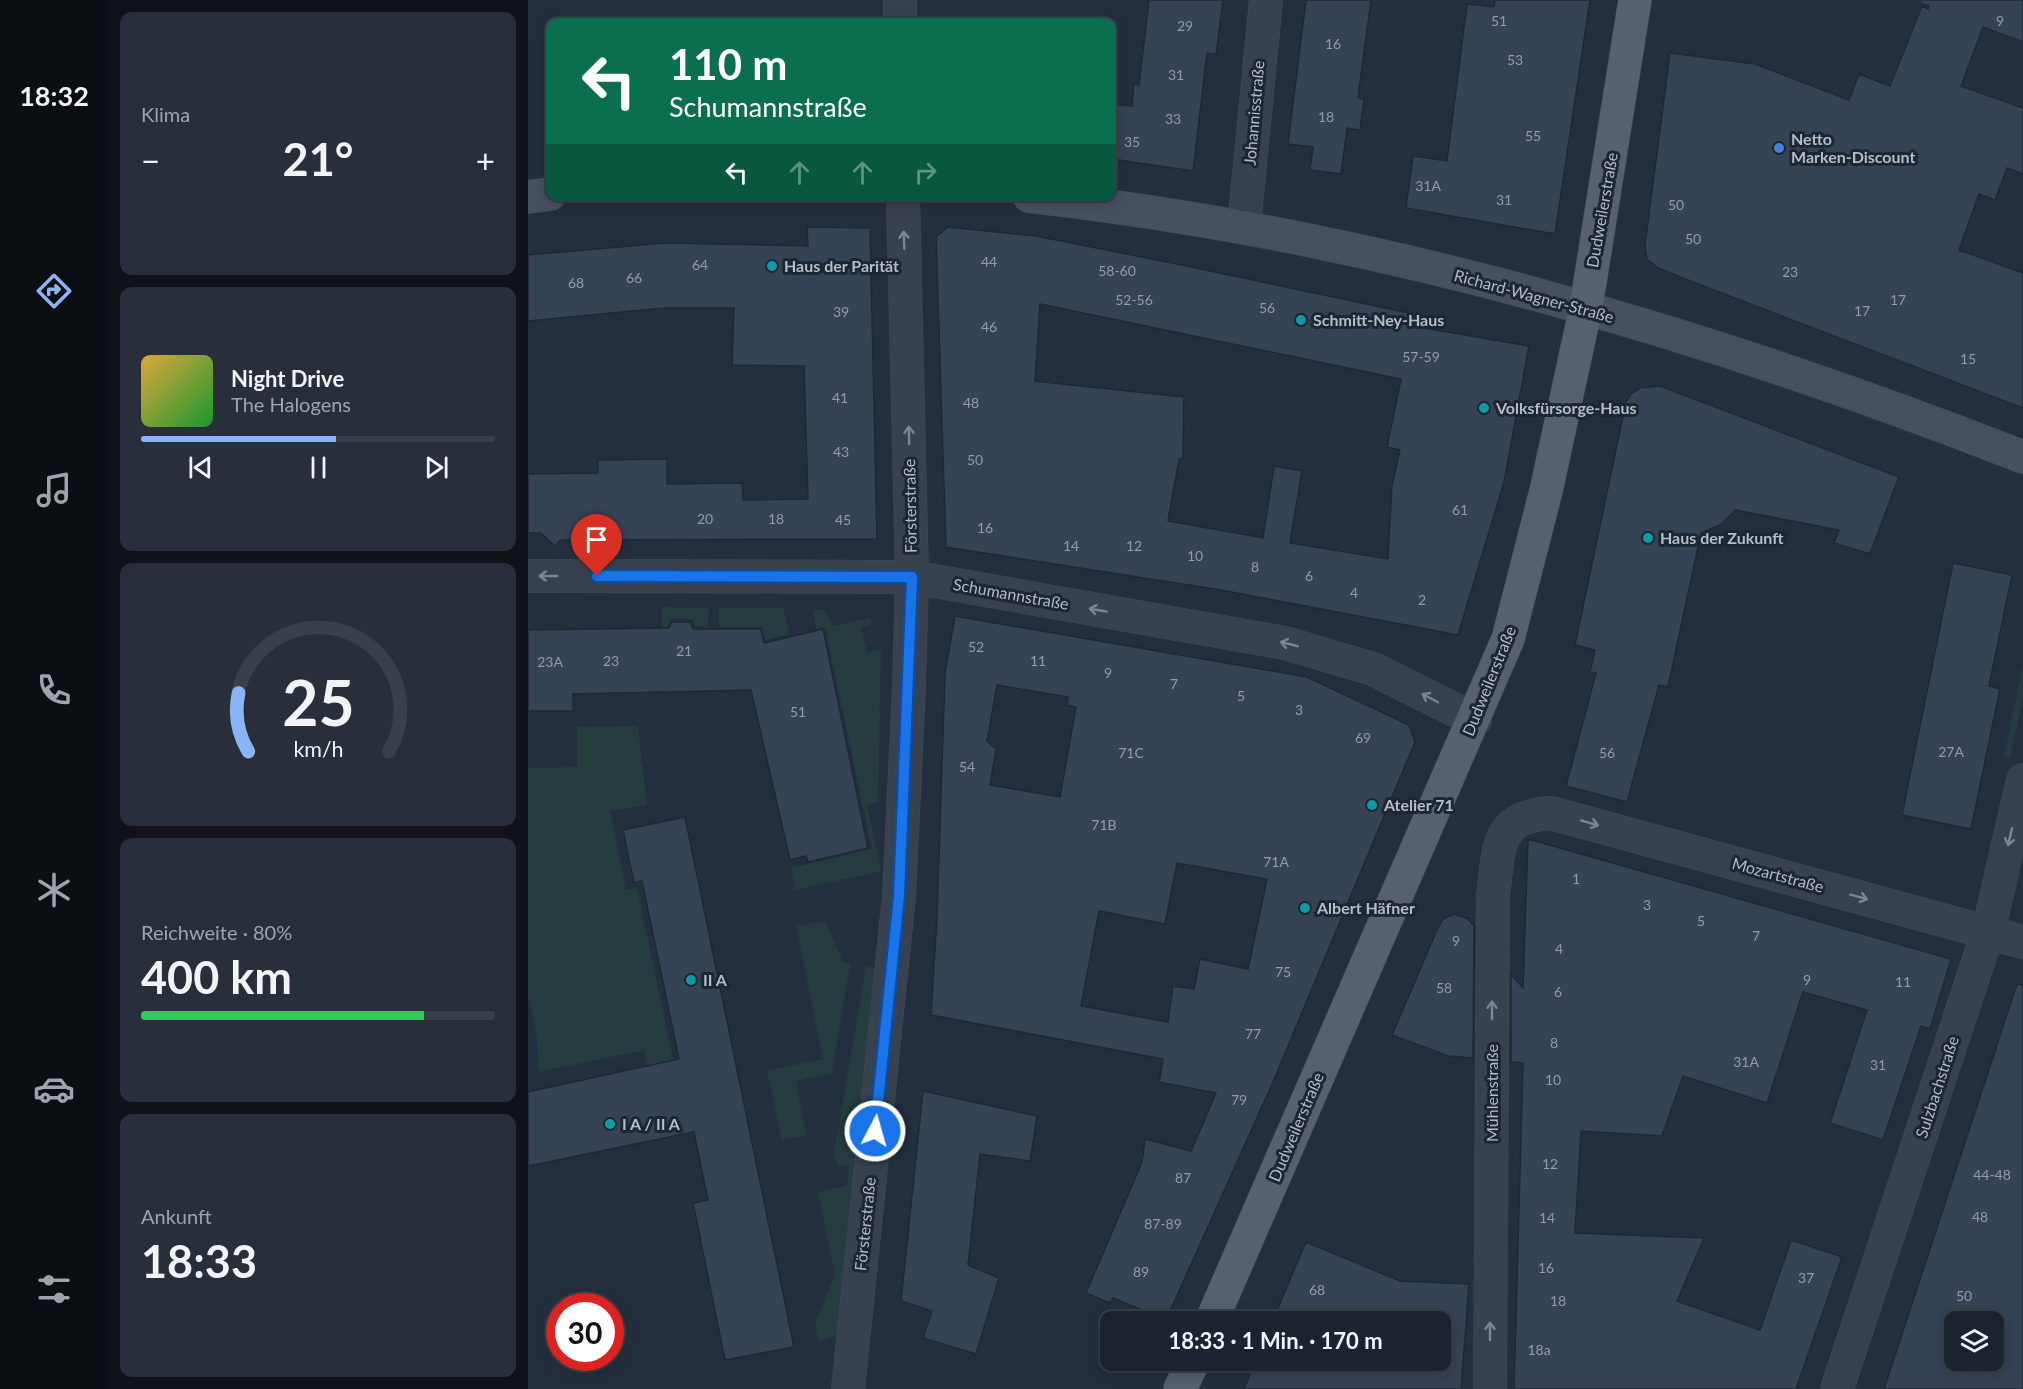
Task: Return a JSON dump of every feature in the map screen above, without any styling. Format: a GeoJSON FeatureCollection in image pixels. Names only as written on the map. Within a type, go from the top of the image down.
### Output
{"type":"FeatureCollection","features":[{"type":"Feature","properties":{"kind":"main road","name":"Dudweilerstraße"},"geometry":{"type":"LineString","coordinates":[[1216,1311],[1369,954],[1501,660],[1525,578],[1586,308],[1635,0]]}},
{"type":"Feature","properties":{"kind":"main road"},"geometry":{"type":"LineString","coordinates":[[528,197],[546,195]]}},
{"type":"Feature","properties":{"kind":"main road","name":"Richard-Wagner-Straße"},"geometry":{"type":"LineString","coordinates":[[1065,201],[1244,226],[1586,308],[1717,347],[2023,457]]}},
{"type":"Feature","properties":{"kind":"main road"},"geometry":{"type":"LineString","coordinates":[[1180,1389],[1189,1371]]}},
{"type":"Feature","properties":{"kind":"street"},"geometry":{"type":"LineString","coordinates":[[900,0],[900,18]]}},
{"type":"Feature","properties":{"kind":"street","name":"Johannisstraße"},"geometry":{"type":"LineString","coordinates":[[1244,226],[1266,0]]}},
{"type":"Feature","properties":{"kind":"street","name":"Försterstraße"},"geometry":{"type":"LineString","coordinates":[[848,1389],[899,896],[912,577],[903,201]]}},
{"type":"Feature","properties":{"kind":"street","name":"Schumannstraße"},"geometry":{"type":"LineString","coordinates":[[528,576],[912,577],[1285,643],[1346,659],[1386,674],[1475,720]]}},
{"type":"Feature","properties":{"kind":"street","name":"Sulzbachstraße"},"geometry":{"type":"LineString","coordinates":[[1837,1389],[1988,932],[2023,780]]}},
{"type":"Feature","properties":{"kind":"street","name":"Mozartstraße"},"geometry":{"type":"LineString","coordinates":[[1533,814],[1561,816],[2023,942]]}},
{"type":"Feature","properties":{"kind":"street","name":"Mühlenstraße"},"geometry":{"type":"LineString","coordinates":[[1490,1389],[1493,897],[1499,848],[1509,828],[1520,819],[1533,814]]}},
{"type":"Feature","properties":{"kind":"green space"},"geometry":{"type":"Polygon","coordinates":[[[662,607],[709,608],[708,627],[695,626],[692,619],[671,619],[667,627],[662,627],[662,607]]]}},
{"type":"Feature","properties":{"kind":"green space"},"geometry":{"type":"Polygon","coordinates":[[[719,608],[783,608],[790,634],[765,640],[762,627],[719,627],[719,608]]]}},
{"type":"Feature","properties":{"kind":"green space"},"geometry":{"type":"Polygon","coordinates":[[[813,610],[824,610],[833,626],[870,618],[872,624],[861,627],[867,653],[881,650],[878,802],[867,805],[881,871],[795,890],[791,868],[872,849],[825,627],[816,629],[813,610]]]}},
{"type":"Feature","properties":{"kind":"green space"},"geometry":{"type":"Polygon","coordinates":[[[2023,664],[2023,697],[2010,758],[2004,757],[2023,664]]]}},
{"type":"Feature","properties":{"kind":"green space"},"geometry":{"type":"Polygon","coordinates":[[[638,726],[647,805],[610,811],[626,890],[637,888],[682,1102],[657,1107],[644,1050],[538,1072],[537,1036],[528,995],[528,768],[577,767],[577,727],[638,726]]]}},
{"type":"Feature","properties":{"kind":"green space"},"geometry":{"type":"Polygon","coordinates":[[[825,921],[843,962],[850,964],[832,1073],[796,1081],[806,1135],[782,1140],[767,1071],[823,1059],[796,926],[825,921]]]}},
{"type":"Feature","properties":{"kind":"green space"},"geometry":{"type":"Polygon","coordinates":[[[866,966],[874,968],[857,1208],[840,1335],[819,1341],[815,1323],[835,1275],[818,1192],[847,1186],[849,1165],[838,1167],[834,1154],[866,966]]]}},
{"type":"Feature","properties":{"kind":"building"},"geometry":{"type":"Polygon","coordinates":[[[1149,0],[1223,0],[1216,54],[1207,53],[1193,171],[1116,160],[1116,104],[1132,106],[1134,84],[1139,85],[1149,0]]]}},
{"type":"Feature","properties":{"kind":"building"},"geometry":{"type":"Polygon","coordinates":[[[1306,0],[1371,0],[1358,98],[1364,99],[1360,130],[1347,128],[1341,174],[1310,170],[1313,147],[1288,144],[1306,0]]]}},
{"type":"Feature","properties":{"kind":"building"},"geometry":{"type":"Polygon","coordinates":[[[1495,0],[1590,0],[1555,234],[1406,208],[1413,156],[1447,161],[1467,4],[1494,7],[1495,0]]]}},
{"type":"Feature","properties":{"kind":"building"},"geometry":{"type":"Polygon","coordinates":[[[1920,0],[2023,0],[2023,42],[1983,27],[1961,86],[2023,108],[2023,174],[2007,168],[1995,200],[1979,194],[1959,250],[2023,273],[2023,408],[1693,282],[1658,268],[1647,259],[1645,245],[1670,53],[1755,64],[1849,100],[1859,74],[1890,86],[1922,6],[1928,9],[1929,6],[1920,3],[1920,0]]]}},
{"type":"Feature","properties":{"kind":"building"},"geometry":{"type":"Polygon","coordinates":[[[807,227],[870,228],[877,539],[561,540],[555,546],[541,533],[528,533],[528,474],[598,473],[598,460],[667,459],[667,484],[742,483],[743,500],[808,499],[804,366],[732,365],[734,308],[664,308],[528,321],[528,255],[665,243],[808,246],[807,227]]]}},
{"type":"Feature","properties":{"kind":"building"},"geometry":{"type":"Polygon","coordinates":[[[948,227],[1036,236],[1414,314],[1412,326],[1529,346],[1504,482],[1458,635],[1221,590],[946,547],[936,237],[948,227]],[[1040,304],[1035,381],[1184,397],[1183,459],[1179,459],[1168,521],[1263,538],[1274,466],[1302,471],[1290,543],[1388,559],[1392,485],[1400,450],[1387,447],[1401,379],[1040,304]]]}},
{"type":"Feature","properties":{"kind":"building","name":"Haus der Zukunft"},"geometry":{"type":"Polygon","coordinates":[[[1660,386],[1899,477],[1870,554],[1834,543],[1839,530],[1736,510],[1720,525],[1701,533],[1668,687],[1659,685],[1627,802],[1566,786],[1596,673],[1590,672],[1595,650],[1575,645],[1626,402],[1632,393],[1640,388],[1660,386]]]}},
{"type":"Feature","properties":{"kind":"building"},"geometry":{"type":"Polygon","coordinates":[[[1953,563],[2012,575],[1989,686],[2000,689],[1971,829],[1902,815],[1953,563]]]}},
{"type":"Feature","properties":{"kind":"building"},"geometry":{"type":"Polygon","coordinates":[[[955,616],[1307,677],[1409,725],[1415,742],[1273,1082],[1170,1311],[1144,1311],[1113,1298],[1110,1303],[1086,1293],[1142,1162],[1145,1139],[1191,1151],[1216,1093],[1159,1082],[1163,1059],[931,1015],[937,917],[945,673],[955,616]],[[997,685],[987,741],[996,749],[990,785],[1060,797],[1076,707],[1067,705],[1068,697],[997,685]],[[1177,863],[1165,924],[1099,911],[1081,1006],[1168,1022],[1173,986],[1194,989],[1200,959],[1248,969],[1267,879],[1177,863]]]}},
{"type":"Feature","properties":{"kind":"building"},"geometry":{"type":"Polygon","coordinates":[[[672,622],[690,622],[693,629],[761,629],[764,643],[823,629],[868,848],[808,862],[806,856],[790,860],[751,690],[573,694],[573,711],[528,711],[528,630],[669,628],[672,622]]]}},
{"type":"Feature","properties":{"kind":"building"},"geometry":{"type":"Polygon","coordinates":[[[685,817],[794,1347],[725,1360],[693,1203],[708,1200],[694,1132],[528,1166],[528,1092],[679,1059],[642,881],[634,883],[623,830],[685,817]]]}},
{"type":"Feature","properties":{"kind":"building"},"geometry":{"type":"Polygon","coordinates":[[[1528,839],[1951,959],[1930,1029],[1921,1026],[1883,1140],[1830,1123],[1867,1010],[1803,992],[1767,1103],[1683,1076],[1662,1136],[1581,1131],[1575,1233],[1704,1238],[1677,1301],[1760,1330],[1791,1240],[1842,1257],[1796,1389],[1514,1389],[1523,1063],[1511,1062],[1511,974],[1523,988],[1528,839]]]}},
{"type":"Feature","properties":{"kind":"building"},"geometry":{"type":"Polygon","coordinates":[[[1454,914],[1468,919],[1474,926],[1473,1058],[1448,1056],[1392,1035],[1437,930],[1443,919],[1454,914]]]}},
{"type":"Feature","properties":{"kind":"building"},"geometry":{"type":"Polygon","coordinates":[[[2017,984],[2023,985],[2023,1389],[1884,1389],[2017,984]]]}},
{"type":"Feature","properties":{"kind":"building"},"geometry":{"type":"Polygon","coordinates":[[[923,1091],[1037,1116],[1030,1161],[980,1154],[968,1265],[999,1278],[976,1354],[923,1338],[932,1311],[901,1301],[923,1091]]]}},
{"type":"Feature","properties":{"kind":"building"},"geometry":{"type":"Polygon","coordinates":[[[1306,1242],[1400,1281],[1469,1284],[1461,1389],[1244,1389],[1251,1371],[1451,1371],[1451,1311],[1277,1311],[1306,1242]]]}},
{"type":"Feature","properties":{"kind":"place","name":"Netto Marken-Discount"},"geometry":{"type":"Point","coordinates":[1779,148]}},
{"type":"Feature","properties":{"kind":"place","name":"Haus der Parität"},"geometry":{"type":"Point","coordinates":[772,266]}},
{"type":"Feature","properties":{"kind":"place","name":"Schmitt-Ney-Haus"},"geometry":{"type":"Point","coordinates":[1301,320]}},
{"type":"Feature","properties":{"kind":"place","name":"Volksfürsorge-Haus"},"geometry":{"type":"Point","coordinates":[1484,408]}},
{"type":"Feature","properties":{"kind":"place","name":"Haus der Zukunft"},"geometry":{"type":"Point","coordinates":[1648,538]}},
{"type":"Feature","properties":{"kind":"place","name":"Atelier 71"},"geometry":{"type":"Point","coordinates":[1372,805]}},
{"type":"Feature","properties":{"kind":"place","name":"Albert Häfner"},"geometry":{"type":"Point","coordinates":[1305,908]}},
{"type":"Feature","properties":{"kind":"place","name":"II A"},"geometry":{"type":"Point","coordinates":[691,980]}},
{"type":"Feature","properties":{"kind":"place","name":"I A / II A"},"geometry":{"type":"Point","coordinates":[610,1124]}},
{"type":"Feature","properties":{"kind":"route"},"geometry":{"type":"LineString","coordinates":[[597,576],[912,577],[899,896],[875,1131]]}}]}
